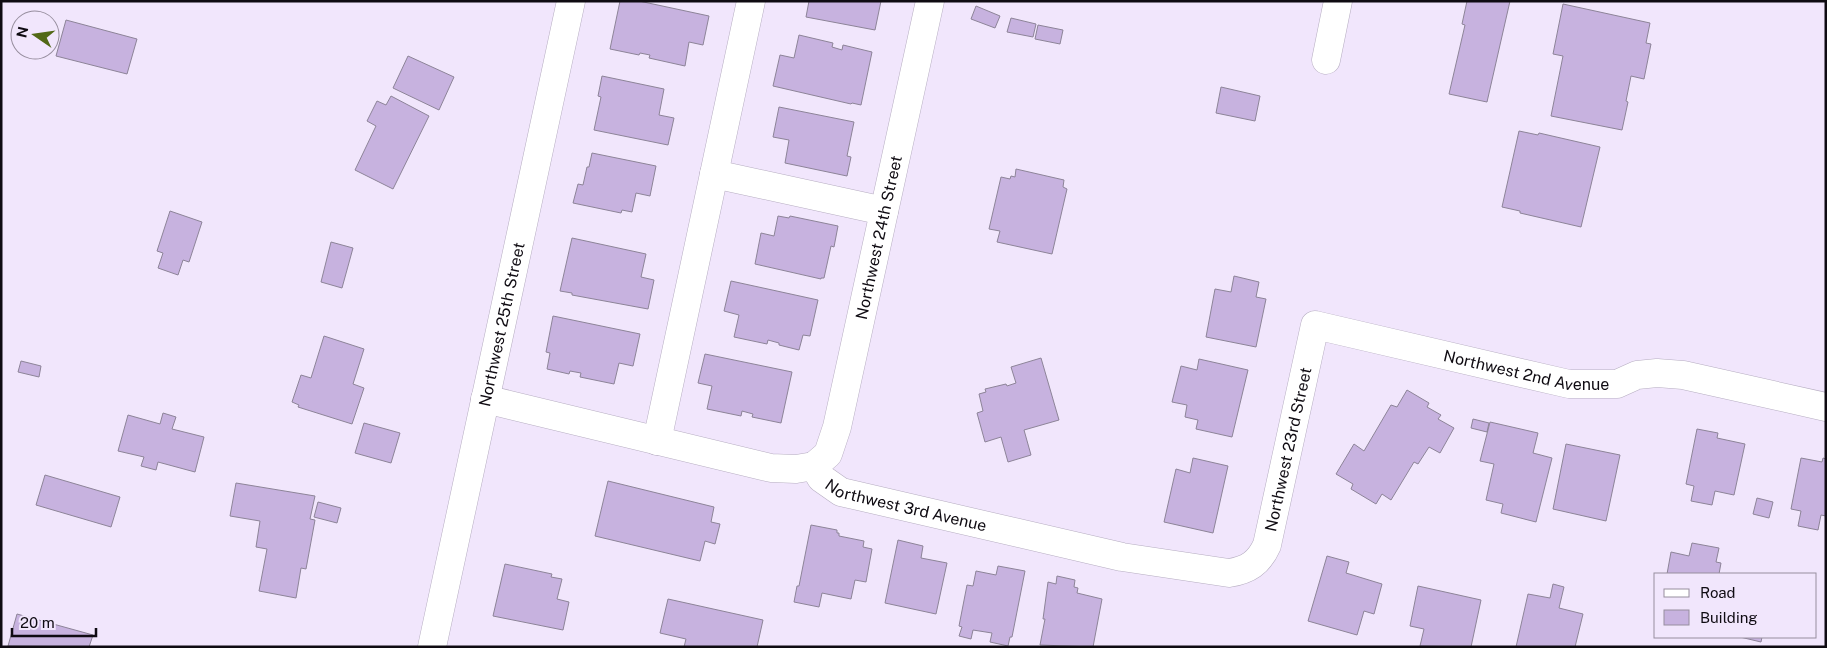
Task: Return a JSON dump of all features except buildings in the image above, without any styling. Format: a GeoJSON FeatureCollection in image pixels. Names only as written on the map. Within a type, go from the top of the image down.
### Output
{"type":"FeatureCollection","features":[{"type":"Feature","properties":{"kind":"street","name":"Northwest 25th Street"},"geometry":{"type":"LineString","coordinates":[[432,647],[571,1]]}},
{"type":"Feature","properties":{"kind":"street"},"geometry":{"type":"LineString","coordinates":[[657,441],[751,1]]}},
{"type":"Feature","properties":{"kind":"street","name":"Northwest 24th Street"},"geometry":{"type":"LineString","coordinates":[[814,466],[828,454],[837,427],[930,1]]}},
{"type":"Feature","properties":{"kind":"street"},"geometry":{"type":"LineString","coordinates":[[1326,60],[1338,1]]}},
{"type":"Feature","properties":{"kind":"street"},"geometry":{"type":"LineString","coordinates":[[714,174],[884,211]]}},
{"type":"Feature","properties":{"kind":"street","name":"Northwest 2nd Avenue"},"geometry":{"type":"LineString","coordinates":[[1315,325],[1569,384],[1617,384],[1637,376],[1657,372],[1683,375],[1826,407]]}},
{"type":"Feature","properties":{"kind":"street","name":"Northwest 23rd Street"},"geometry":{"type":"LineString","coordinates":[[1250,567],[1257,561],[1267,546],[1315,325]]}},
{"type":"Feature","properties":{"kind":"street","name":"Northwest 3rd Avenue"},"geometry":{"type":"LineString","coordinates":[[485,399],[771,468],[796,469],[814,466],[821,478],[841,492],[1122,557],[1229,573],[1240,572],[1250,567]]}}]}
